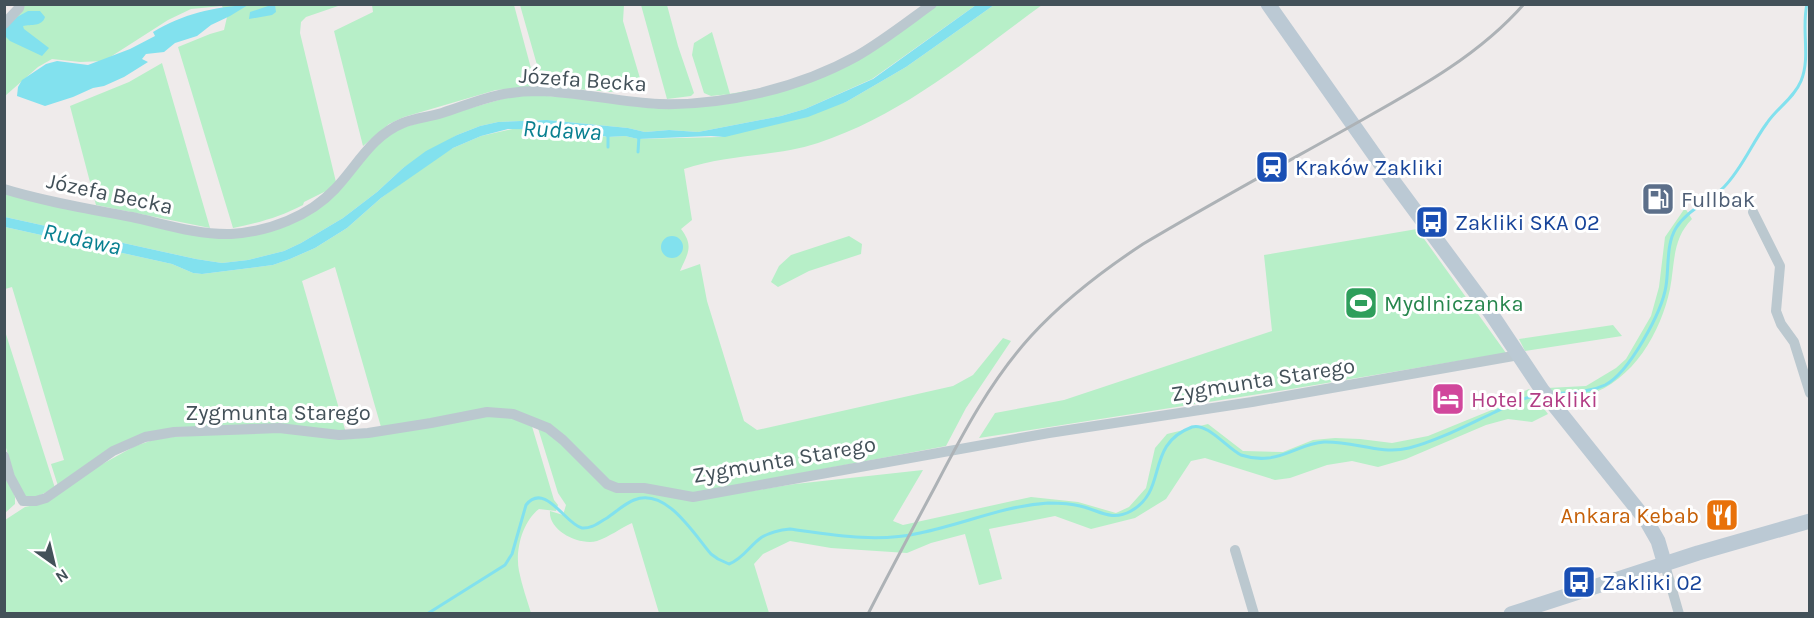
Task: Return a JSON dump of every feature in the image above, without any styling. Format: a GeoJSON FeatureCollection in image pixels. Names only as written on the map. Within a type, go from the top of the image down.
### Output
{"type":"FeatureCollection","features":[{"type":"Feature","properties":{"kind":"street"},"geometry":{"type":"LineString","coordinates":[[4,24],[19,9],[20,4]]}},
{"type":"Feature","properties":{"kind":"street","name":"Józefa Becka"},"geometry":{"type":"LineString","coordinates":[[4,189],[192,230],[231,234],[253,230],[288,220],[317,204],[335,190],[367,148],[384,134],[403,123],[440,113],[486,96],[512,92],[570,93],[658,104],[745,96],[800,81],[856,56],[932,4]]}},
{"type":"Feature","properties":{"kind":"street"},"geometry":{"type":"LineString","coordinates":[[1268,4],[1544,393],[1646,520],[1658,541],[1679,614]]}},
{"type":"Feature","properties":{"kind":"street"},"geometry":{"type":"LineString","coordinates":[[1753,212],[1780,266],[1776,311],[1781,324],[1794,342],[1809,393]]}},
{"type":"Feature","properties":{"kind":"street","name":"Zygmunta Starego"},"geometry":{"type":"LineString","coordinates":[[4,456],[10,477],[23,501],[36,501],[46,498],[113,451],[145,437],[174,432],[279,428],[339,435],[368,433],[487,412],[513,414],[548,428],[607,484],[617,488],[644,488],[693,497],[1049,433],[1252,402],[1519,355]]}},
{"type":"Feature","properties":{"kind":"street"},"geometry":{"type":"LineString","coordinates":[[1511,614],[1809,521]]}},
{"type":"Feature","properties":{"kind":"street"},"geometry":{"type":"LineString","coordinates":[[1235,550],[1254,614]]}},
{"type":"Feature","properties":{"kind":"green space"},"geometry":{"type":"Polygon","coordinates":[[[24,5],[341,5],[306,17],[301,22],[300,33],[336,182],[326,191],[304,202],[303,205],[269,219],[233,228],[178,47],[224,30],[227,17],[222,6],[191,9],[168,20],[104,61],[80,62],[52,59],[38,67],[5,96],[5,28],[24,5]]]}},
{"type":"Feature","properties":{"kind":"green space"},"geometry":{"type":"Polygon","coordinates":[[[372,5],[514,5],[536,87],[496,90],[404,117],[389,124],[363,146],[334,31],[373,12],[372,5]]]}},
{"type":"Feature","properties":{"kind":"green space"},"geometry":{"type":"Polygon","coordinates":[[[520,5],[624,5],[623,21],[642,85],[611,92],[543,86],[520,5]]]}},
{"type":"Feature","properties":{"kind":"green space"},"geometry":{"type":"Polygon","coordinates":[[[641,5],[667,5],[694,93],[691,96],[667,99],[641,5]]]}},
{"type":"Feature","properties":{"kind":"green space"},"geometry":{"type":"Polygon","coordinates":[[[935,5],[976,5],[872,79],[805,109],[781,116],[698,132],[669,130],[645,132],[628,128],[547,120],[498,122],[480,126],[457,135],[403,168],[343,218],[301,243],[284,251],[248,260],[222,263],[196,259],[5,217],[4,191],[226,236],[294,220],[391,131],[520,94],[668,105],[808,80],[935,5]]]}},
{"type":"Feature","properties":{"kind":"green space"},"geometry":{"type":"Polygon","coordinates":[[[994,5],[1042,5],[908,101],[849,131],[802,148],[700,164],[684,169],[692,220],[681,229],[689,245],[680,271],[700,264],[707,301],[744,421],[757,430],[953,386],[973,375],[1003,338],[1011,341],[966,408],[946,446],[690,494],[609,481],[569,440],[514,411],[381,427],[335,267],[302,281],[346,433],[328,431],[140,437],[58,486],[51,464],[64,460],[12,287],[5,289],[5,227],[172,264],[193,273],[202,274],[273,265],[315,248],[347,228],[381,198],[437,157],[481,136],[517,128],[580,130],[606,137],[625,136],[638,139],[720,137],[846,102],[906,67],[994,5]]]}},
{"type":"Feature","properties":{"kind":"green space"},"geometry":{"type":"Polygon","coordinates":[[[712,32],[730,94],[711,96],[704,93],[692,55],[694,43],[712,32]]]}},
{"type":"Feature","properties":{"kind":"green space"},"geometry":{"type":"Polygon","coordinates":[[[162,63],[210,228],[96,205],[70,106],[129,82],[162,63]]]}},
{"type":"Feature","properties":{"kind":"green space"},"geometry":{"type":"Polygon","coordinates":[[[1685,208],[1692,219],[1678,243],[1670,289],[1660,322],[1642,353],[1619,379],[1604,388],[1580,397],[1556,399],[1547,388],[1586,386],[1616,368],[1626,359],[1651,316],[1659,287],[1665,237],[1685,208]]]}},
{"type":"Feature","properties":{"kind":"green space"},"geometry":{"type":"Polygon","coordinates":[[[1417,229],[1506,353],[979,438],[995,413],[1064,400],[1272,331],[1264,255],[1417,229]]]}},
{"type":"Feature","properties":{"kind":"green space"},"geometry":{"type":"Polygon","coordinates":[[[849,236],[862,244],[861,254],[809,271],[778,287],[771,282],[779,266],[791,255],[849,236]]]}},
{"type":"Feature","properties":{"kind":"green space"},"geometry":{"type":"Polygon","coordinates":[[[1613,325],[1622,336],[1525,351],[1519,339],[1613,325]]]}},
{"type":"Feature","properties":{"kind":"green space"},"geometry":{"type":"Polygon","coordinates":[[[4,328],[55,488],[34,498],[25,496],[13,474],[5,444],[4,328]]]}},
{"type":"Feature","properties":{"kind":"green space"},"geometry":{"type":"Polygon","coordinates":[[[1529,389],[1548,414],[1532,422],[1508,419],[1486,425],[1406,459],[1378,467],[1352,461],[1327,465],[1290,478],[1275,480],[1205,458],[1191,461],[1166,499],[1135,518],[1091,529],[1055,516],[989,529],[1002,579],[979,585],[965,534],[931,543],[907,553],[831,548],[790,541],[763,554],[754,564],[769,613],[659,613],[632,523],[597,541],[590,542],[574,539],[554,525],[550,511],[563,515],[566,505],[558,493],[537,425],[547,430],[607,487],[696,500],[795,484],[923,470],[893,521],[903,525],[1031,497],[1078,502],[1116,513],[1129,507],[1146,488],[1155,448],[1167,434],[1208,424],[1243,451],[1283,452],[1313,440],[1335,438],[1392,443],[1428,436],[1504,405],[1510,398],[1529,389]]]}},
{"type":"Feature","properties":{"kind":"green space"},"geometry":{"type":"Polygon","coordinates":[[[501,414],[531,423],[554,500],[558,505],[556,511],[539,509],[528,521],[521,537],[518,555],[519,571],[531,613],[5,614],[5,520],[25,507],[44,503],[97,467],[135,446],[159,438],[261,431],[352,439],[501,414]]]}},
{"type":"Feature","properties":{"kind":"green space"},"geometry":{"type":"Polygon","coordinates":[[[4,468],[15,497],[15,504],[5,513],[4,468]]]}},
{"type":"Feature","properties":{"kind":"water"},"geometry":{"type":"Polygon","coordinates":[[[248,5],[211,25],[197,36],[175,43],[164,52],[146,54],[142,59],[148,62],[104,86],[45,106],[17,96],[22,80],[46,64],[57,61],[88,65],[130,49],[155,36],[153,32],[187,16],[210,10],[248,5]]]}},
{"type":"Feature","properties":{"kind":"water"},"geometry":{"type":"Polygon","coordinates":[[[275,5],[276,12],[272,15],[249,19],[250,12],[275,5]]]}},
{"type":"Feature","properties":{"kind":"water","name":"Rudawa"},"geometry":{"type":"Polygon","coordinates":[[[976,5],[994,5],[906,67],[846,102],[808,117],[725,137],[638,139],[625,136],[607,137],[580,130],[508,129],[481,136],[453,148],[381,198],[347,228],[315,248],[273,265],[202,274],[193,273],[172,264],[5,227],[5,217],[196,259],[222,263],[248,260],[284,251],[301,243],[343,218],[426,151],[480,126],[498,122],[547,120],[628,128],[645,132],[669,130],[698,132],[781,116],[805,109],[873,79],[976,5]]]}},
{"type":"Feature","properties":{"kind":"water"},"geometry":{"type":"Polygon","coordinates":[[[28,11],[40,11],[45,17],[39,24],[23,26],[49,48],[42,56],[10,41],[5,36],[4,30],[17,17],[28,11]]]}},
{"type":"Feature","properties":{"kind":"water"},"geometry":{"type":"Polygon","coordinates":[[[672,236],[680,239],[683,247],[680,255],[672,258],[664,255],[661,247],[664,239],[672,236]]]}},
{"type":"Feature","properties":{"kind":"waterway"},"geometry":{"type":"LineString","coordinates":[[1552,394],[1599,388],[1614,378],[1634,355],[1651,326],[1663,297],[1669,249],[1676,228],[1686,216],[1730,180],[1767,123],[1794,93],[1801,81],[1806,53],[1807,4]]}},
{"type":"Feature","properties":{"kind":"waterway","name":"Rudawa"},"geometry":{"type":"LineString","coordinates":[[608,134],[608,147]]}},
{"type":"Feature","properties":{"kind":"waterway"},"geometry":{"type":"LineString","coordinates":[[638,152],[639,136]]}},
{"type":"Feature","properties":{"kind":"waterway"},"geometry":{"type":"LineString","coordinates":[[427,614],[505,565],[512,554],[526,505],[533,499],[541,498],[548,501],[569,520],[582,528],[595,525],[634,500],[646,498],[657,500],[678,514],[711,554],[729,564],[738,559],[762,537],[786,529],[871,538],[904,536],[999,511],[1048,503],[1076,505],[1111,515],[1124,514],[1143,502],[1150,492],[1168,445],[1177,435],[1192,427],[1204,428],[1236,452],[1254,458],[1275,457],[1324,442],[1398,450],[1430,441],[1516,402],[1539,395]]}},
{"type":"Feature","properties":{"kind":"waterway"},"geometry":{"type":"LineString","coordinates":[[351,614],[363,614]]}},
{"type":"Feature","properties":{"kind":"railway"},"geometry":{"type":"LineString","coordinates":[[868,614],[979,407],[1017,353],[1057,310],[1098,275],[1143,244],[1440,74],[1485,42],[1524,4]]}},
{"type":"Feature","properties":{"kind":"place","name":"Kraków Zakliki"},"geometry":{"type":"Point","coordinates":[1272,167]}},
{"type":"Feature","properties":{"kind":"place","name":"Fullbak"},"geometry":{"type":"Point","coordinates":[1658,199]}},
{"type":"Feature","properties":{"kind":"place","name":"Zakliki SKA 02"},"geometry":{"type":"Point","coordinates":[1432,222]}},
{"type":"Feature","properties":{"kind":"place","name":"Mydlniczanka"},"geometry":{"type":"Point","coordinates":[1361,303]}},
{"type":"Feature","properties":{"kind":"place","name":"Hotel Zakliki"},"geometry":{"type":"Point","coordinates":[1448,399]}},
{"type":"Feature","properties":{"kind":"place","name":"Ankara Kebab"},"geometry":{"type":"Point","coordinates":[1722,515]}},
{"type":"Feature","properties":{"kind":"place","name":"Zakliki 02"},"geometry":{"type":"Point","coordinates":[1579,582]}}]}
